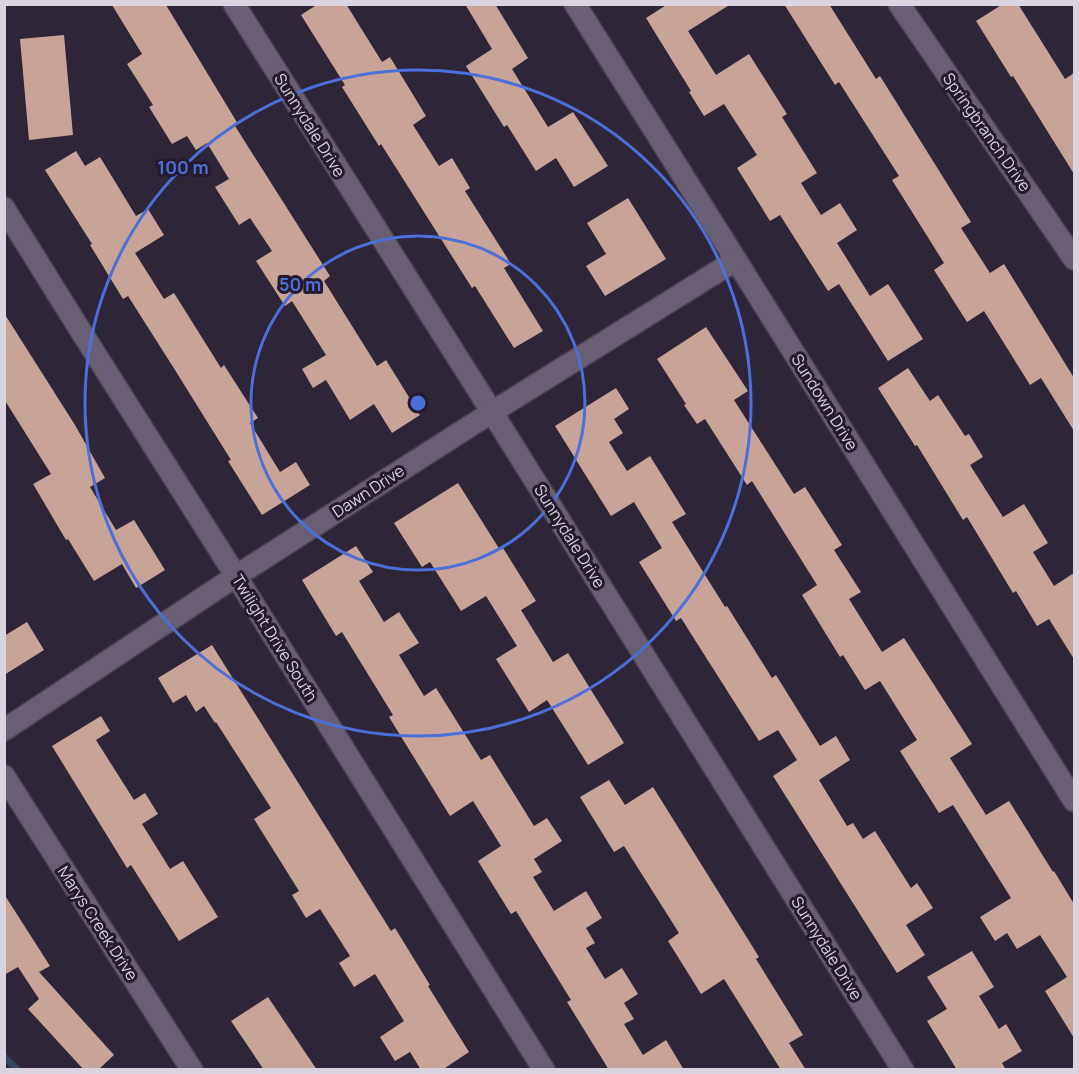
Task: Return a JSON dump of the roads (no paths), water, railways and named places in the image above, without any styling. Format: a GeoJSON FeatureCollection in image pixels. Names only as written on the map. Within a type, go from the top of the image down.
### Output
{"type":"FeatureCollection","features":[{"type":"Feature","properties":{"kind":"street","name":"Sunnydale Drive"},"geometry":{"type":"LineString","coordinates":[[234,4],[903,1070]]}},
{"type":"Feature","properties":{"kind":"street","name":"Sundown Drive"},"geometry":{"type":"LineString","coordinates":[[575,4],[1074,801]]}},
{"type":"Feature","properties":{"kind":"street","name":"Springbranch Drive"},"geometry":{"type":"LineString","coordinates":[[899,4],[1074,259]]}},
{"type":"Feature","properties":{"kind":"street","name":"Twilight Drive South"},"geometry":{"type":"LineString","coordinates":[[4,207],[544,1070]]}},
{"type":"Feature","properties":{"kind":"street","name":"Dawn Drive"},"geometry":{"type":"LineString","coordinates":[[4,730],[236,576],[492,412],[736,260]]}},
{"type":"Feature","properties":{"kind":"street","name":"Marys Creek Drive"},"geometry":{"type":"LineString","coordinates":[[4,776],[192,1070]]}},
{"type":"Feature","properties":{"kind":"waterway"},"geometry":{"type":"LineString","coordinates":[[4,1057],[18,1070]]}}]}
